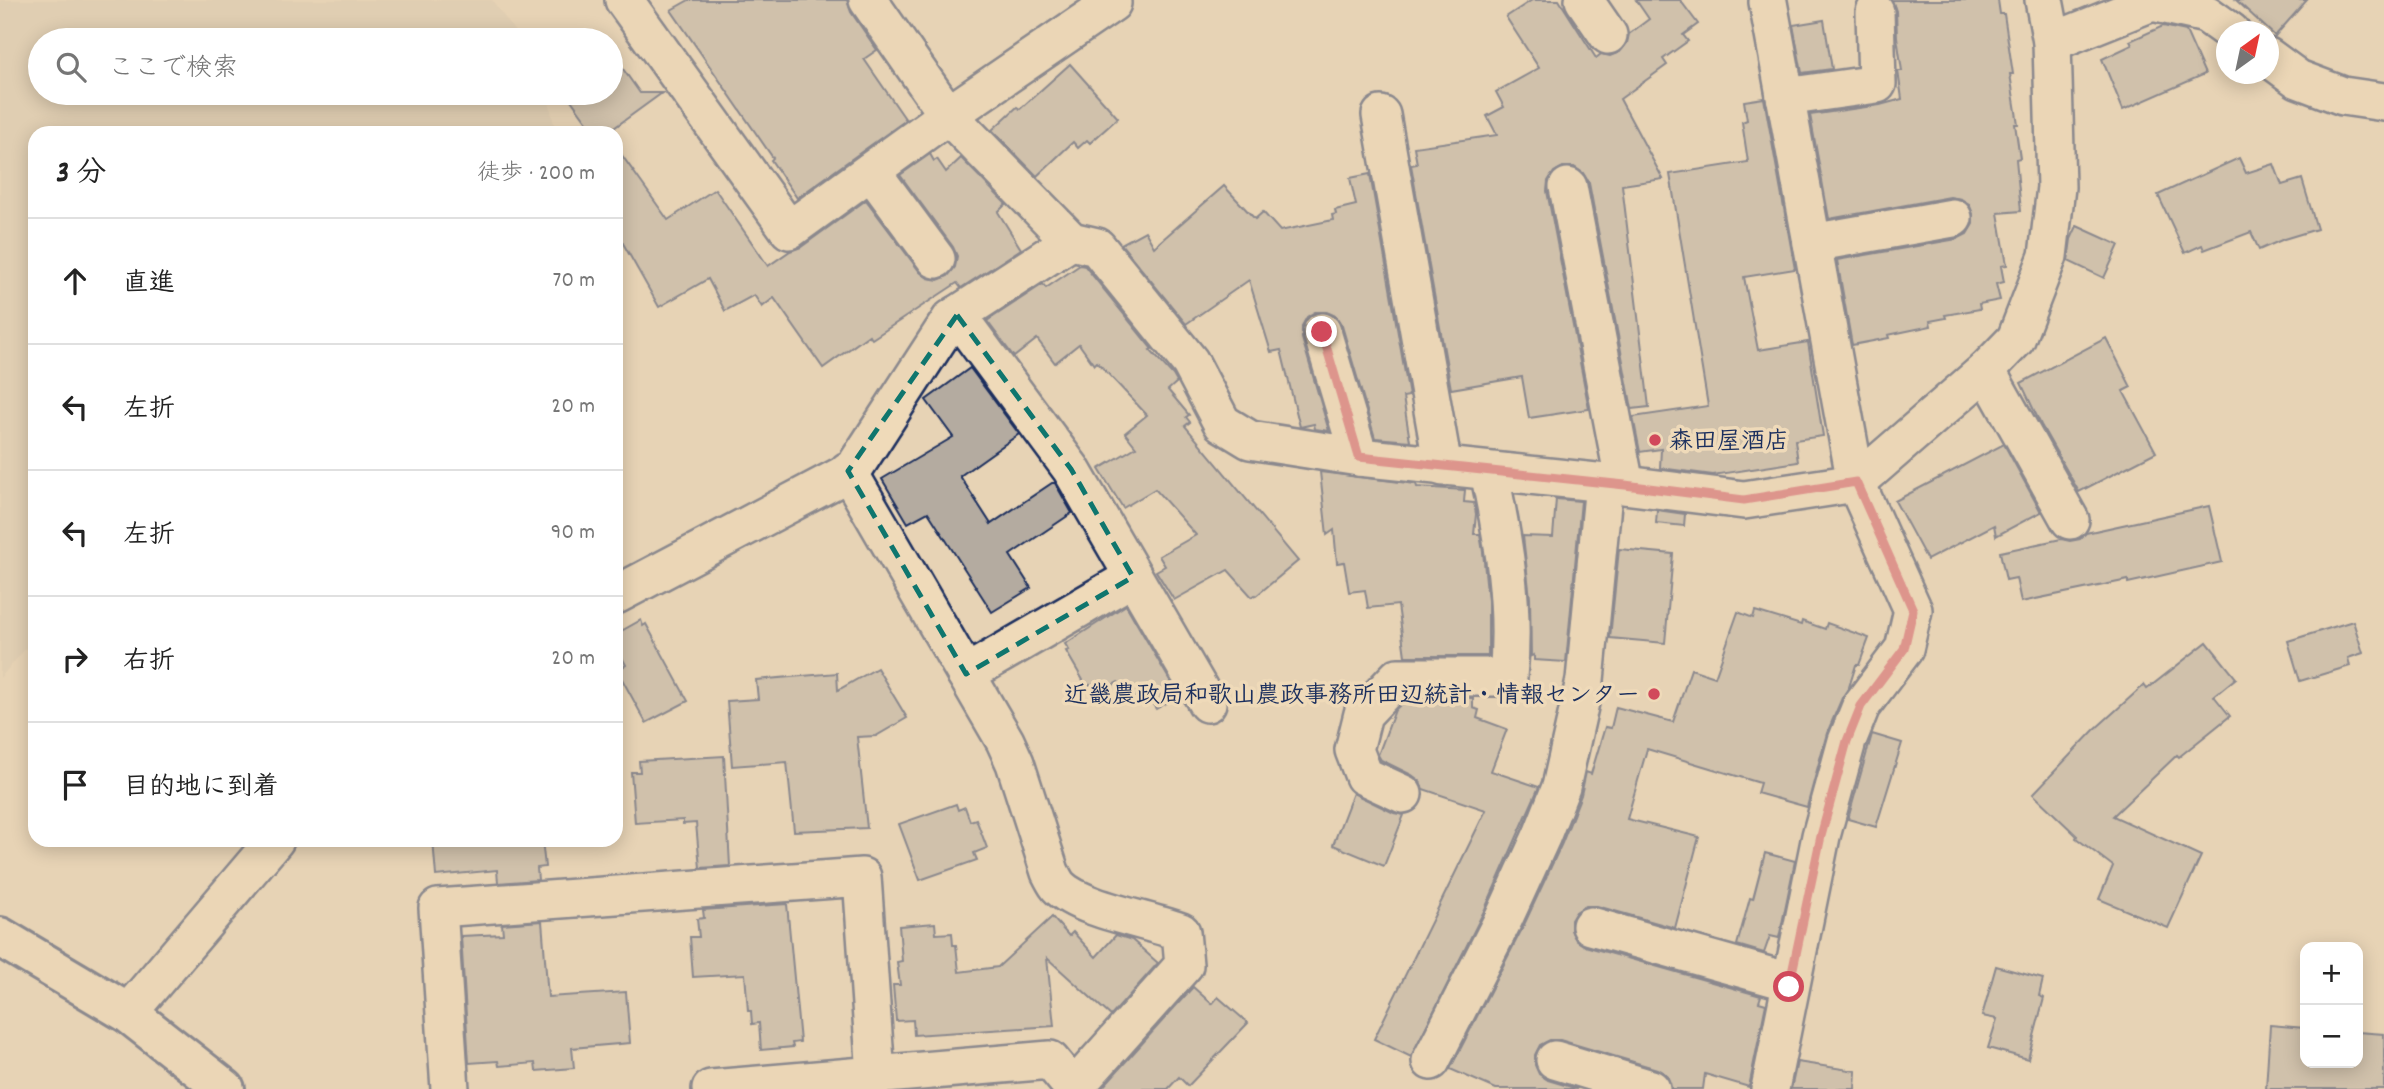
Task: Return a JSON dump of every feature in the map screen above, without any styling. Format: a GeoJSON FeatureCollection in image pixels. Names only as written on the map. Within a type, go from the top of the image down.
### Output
{"type":"FeatureCollection","features":[{"type":"Feature","properties":{"kind":"street"},"geometry":{"type":"LineString","coordinates":[[624,0],[789,230],[948,115],[1112,3],[1110,0]]}},
{"type":"Feature","properties":{"kind":"street"},"geometry":{"type":"LineString","coordinates":[[867,0],[948,115],[1071,241],[1097,247],[1190,362],[1222,423],[1250,440],[1359,457],[1744,500],[1856,482],[1986,370],[2016,339],[2048,256],[2056,187],[2052,42],[2044,0]]}},
{"type":"Feature","properties":{"kind":"street"},"geometry":{"type":"LineString","coordinates":[[1584,0],[1608,35]]}},
{"type":"Feature","properties":{"kind":"street"},"geometry":{"type":"LineString","coordinates":[[1768,2],[1856,482],[1913,610],[1904,649],[1861,706],[1847,741],[1821,836],[1770,1089]]}},
{"type":"Feature","properties":{"kind":"street"},"geometry":{"type":"LineString","coordinates":[[2052,42],[2152,2],[2206,14],[2216,21]]}},
{"type":"Feature","properties":{"kind":"street"},"geometry":{"type":"LineString","coordinates":[[1785,97],[1877,85],[1875,12]]}},
{"type":"Feature","properties":{"kind":"street"},"geometry":{"type":"LineString","coordinates":[[2279,65],[2298,79],[2343,96],[2384,102]]}},
{"type":"Feature","properties":{"kind":"street"},"geometry":{"type":"LineString","coordinates":[[1381,114],[1443,467]]}},
{"type":"Feature","properties":{"kind":"street"},"geometry":{"type":"LineString","coordinates":[[871,171],[936,260]]}},
{"type":"Feature","properties":{"kind":"street"},"geometry":{"type":"LineString","coordinates":[[1431,1061],[1504,918],[1542,835],[1561,787],[1586,680],[1614,484],[1568,187]]}},
{"type":"Feature","properties":{"kind":"street"},"geometry":{"type":"LineString","coordinates":[[1812,243],[1953,218]]}},
{"type":"Feature","properties":{"kind":"street"},"geometry":{"type":"LineString","coordinates":[[623,592],[852,470],[951,319],[1071,241]]}},
{"type":"Feature","properties":{"kind":"street"},"geometry":{"type":"LineString","coordinates":[[957,315],[1071,469],[1207,703]]}},
{"type":"Feature","properties":{"kind":"street"},"geometry":{"type":"LineString","coordinates":[[1322,332],[1359,457]]}},
{"type":"Feature","properties":{"kind":"street"},"geometry":{"type":"LineString","coordinates":[[1986,370],[2070,520]]}},
{"type":"Feature","properties":{"kind":"street"},"geometry":{"type":"LineString","coordinates":[[711,1089],[1050,1060],[1074,1089],[1184,965],[1181,932],[1156,922],[1082,903],[1058,886],[1050,872],[1015,763],[1005,741],[848,471]]}},
{"type":"Feature","properties":{"kind":"street"},"geometry":{"type":"LineString","coordinates":[[1403,794],[1364,776],[1354,750],[1363,714],[1398,677],[1508,677],[1512,640],[1511,593],[1502,529],[1489,472]]}},
{"type":"Feature","properties":{"kind":"street"},"geometry":{"type":"LineString","coordinates":[[966,674],[1133,577]]}},
{"type":"Feature","properties":{"kind":"street"},"geometry":{"type":"LineString","coordinates":[[128,1013],[269,847]]}},
{"type":"Feature","properties":{"kind":"street"},"geometry":{"type":"LineString","coordinates":[[450,1089],[438,908],[862,877],[876,1075]]}},
{"type":"Feature","properties":{"kind":"street"},"geometry":{"type":"LineString","coordinates":[[1591,926],[1790,982]]}},
{"type":"Feature","properties":{"kind":"street"},"geometry":{"type":"LineString","coordinates":[[0,937],[128,1013],[225,1089]]}},
{"type":"Feature","properties":{"kind":"street"},"geometry":{"type":"LineString","coordinates":[[1555,1060],[1651,1089]]}},
{"type":"Feature","properties":{"kind":"highlighted area"},"geometry":{"type":"Polygon","coordinates":[[[957,315],[1071,469],[1133,577],[966,674],[848,471],[957,315]]]}},
{"type":"Feature","properties":{"kind":"shaded area"},"geometry":{"type":"Polygon","coordinates":[[[0,0],[492,0],[512,28],[28,28],[28,105],[550,105],[554,126],[28,126],[28,646],[0,678],[0,0]]]}},
{"type":"Feature","properties":{"kind":"building"},"geometry":{"type":"Polygon","coordinates":[[[689,0],[847,0],[851,12],[877,50],[864,59],[906,120],[797,198],[771,160],[773,158],[671,10],[689,0]]]}},
{"type":"Feature","properties":{"kind":"building"},"geometry":{"type":"Polygon","coordinates":[[[1532,0],[1559,0],[1596,58],[1601,54],[1610,56],[1620,52],[1627,43],[1629,34],[1649,19],[1636,0],[1680,0],[1698,24],[1683,35],[1688,41],[1663,59],[1667,65],[1620,99],[1663,179],[1622,185],[1649,407],[1632,409],[1589,183],[1583,173],[1574,167],[1563,167],[1554,172],[1548,181],[1547,191],[1589,409],[1529,418],[1522,377],[1451,389],[1411,165],[1417,164],[1414,147],[1497,135],[1487,116],[1504,107],[1496,92],[1539,68],[1506,17],[1532,0]]]}},
{"type":"Feature","properties":{"kind":"building"},"geometry":{"type":"Polygon","coordinates":[[[1892,0],[1998,0],[2000,14],[2004,14],[2013,74],[2010,74],[2018,124],[2015,124],[2020,158],[2016,159],[2021,211],[1998,213],[2007,265],[2001,266],[2004,282],[1996,284],[2000,300],[1979,304],[1980,309],[1945,315],[1946,318],[1930,321],[1931,326],[1852,345],[1837,260],[1957,239],[1967,234],[1973,224],[1969,204],[1950,197],[1829,219],[1810,115],[1880,105],[1902,99],[1896,11],[1892,0]]]}},
{"type":"Feature","properties":{"kind":"building"},"geometry":{"type":"Polygon","coordinates":[[[2236,0],[2307,0],[2279,32],[2279,21],[2259,21],[2236,0]]]}},
{"type":"Feature","properties":{"kind":"building"},"geometry":{"type":"Polygon","coordinates":[[[1824,20],[1832,69],[1802,73],[1793,25],[1824,20]]]}},
{"type":"Feature","properties":{"kind":"building"},"geometry":{"type":"Polygon","coordinates":[[[2163,26],[2186,31],[2205,74],[2123,110],[2102,59],[2132,45],[2130,41],[2163,26]]]}},
{"type":"Feature","properties":{"kind":"building"},"geometry":{"type":"Polygon","coordinates":[[[1070,64],[1118,118],[1090,143],[1087,140],[1078,148],[1073,142],[1037,176],[992,130],[1070,64]]]}},
{"type":"Feature","properties":{"kind":"building"},"geometry":{"type":"Polygon","coordinates":[[[623,69],[640,93],[662,93],[617,126],[590,126],[575,105],[623,105],[623,69]]]}},
{"type":"Feature","properties":{"kind":"building"},"geometry":{"type":"Polygon","coordinates":[[[1764,98],[1795,269],[1744,277],[1758,350],[1808,342],[1823,436],[1795,440],[1798,462],[1713,475],[1660,468],[1661,449],[1640,452],[1633,417],[1708,406],[1670,174],[1748,162],[1742,122],[1747,120],[1744,101],[1764,98]]]}},
{"type":"Feature","properties":{"kind":"building"},"geometry":{"type":"Polygon","coordinates":[[[930,154],[946,172],[961,158],[1006,204],[998,212],[1021,249],[961,288],[957,283],[872,339],[869,335],[823,368],[774,298],[762,307],[754,295],[725,311],[708,279],[659,307],[623,243],[623,157],[668,220],[715,189],[768,266],[801,247],[866,200],[920,272],[928,278],[938,280],[948,276],[955,267],[957,256],[900,175],[930,154]]]}},
{"type":"Feature","properties":{"kind":"building"},"geometry":{"type":"Polygon","coordinates":[[[2239,158],[2246,173],[2274,164],[2282,185],[2302,179],[2317,229],[2259,250],[2251,232],[2204,250],[2202,245],[2185,253],[2158,195],[2239,158]]]}},
{"type":"Feature","properties":{"kind":"building"},"geometry":{"type":"Polygon","coordinates":[[[1370,174],[1409,396],[1403,397],[1410,441],[1375,438],[1342,326],[1336,316],[1315,312],[1307,317],[1302,326],[1302,338],[1329,431],[1315,429],[1314,424],[1300,427],[1281,350],[1271,352],[1249,280],[1186,324],[1121,244],[1145,231],[1154,247],[1224,186],[1255,219],[1263,212],[1280,231],[1333,220],[1335,210],[1356,205],[1350,178],[1370,174]]]}},
{"type":"Feature","properties":{"kind":"building"},"geometry":{"type":"Polygon","coordinates":[[[2077,226],[2119,245],[2104,278],[2068,261],[2071,239],[2077,226]]]}},
{"type":"Feature","properties":{"kind":"building"},"geometry":{"type":"Polygon","coordinates":[[[1080,265],[1085,266],[1152,349],[1150,350],[1173,375],[1177,382],[1168,390],[1189,415],[1186,417],[1190,422],[1185,426],[1298,561],[1256,596],[1252,597],[1228,570],[1174,600],[1156,571],[1165,566],[1159,556],[1196,535],[1155,489],[1123,508],[1099,469],[1136,447],[1125,433],[1147,415],[1097,362],[1094,365],[1079,344],[1055,363],[1037,339],[1014,357],[987,321],[1043,284],[1046,288],[1080,265]]]}},
{"type":"Feature","properties":{"kind":"building"},"geometry":{"type":"Polygon","coordinates":[[[2106,338],[2131,387],[2123,391],[2156,452],[2079,492],[2021,383],[2106,338]]]}},
{"type":"Feature","properties":{"kind":"building"},"geometry":{"type":"Polygon","coordinates":[[[970,368],[1019,434],[960,476],[991,524],[1052,483],[1055,483],[1072,513],[1010,555],[1031,588],[992,612],[928,512],[908,523],[882,479],[953,437],[926,400],[970,368]]]}},
{"type":"Feature","properties":{"kind":"building"},"geometry":{"type":"Polygon","coordinates":[[[2004,444],[2041,512],[1996,536],[1994,525],[1927,560],[1895,501],[2004,444]]]}},
{"type":"Feature","properties":{"kind":"building"},"geometry":{"type":"Polygon","coordinates":[[[1320,472],[1416,484],[1417,487],[1465,490],[1464,502],[1474,503],[1474,534],[1480,534],[1483,552],[1488,601],[1488,656],[1405,656],[1398,605],[1368,608],[1365,590],[1349,592],[1344,562],[1337,563],[1334,530],[1327,535],[1320,472]]]}},
{"type":"Feature","properties":{"kind":"building"},"geometry":{"type":"Polygon","coordinates":[[[1556,499],[1581,501],[1566,662],[1534,660],[1534,655],[1531,656],[1530,598],[1523,536],[1553,537],[1556,499]]]}},
{"type":"Feature","properties":{"kind":"building"},"geometry":{"type":"Polygon","coordinates":[[[2209,506],[2222,562],[2128,583],[2128,580],[2021,602],[2016,578],[2006,580],[2000,552],[2061,539],[2080,539],[2086,533],[2209,506]]]}},
{"type":"Feature","properties":{"kind":"building"},"geometry":{"type":"Polygon","coordinates":[[[1657,510],[1685,514],[1684,526],[1656,523],[1657,510]]]}},
{"type":"Feature","properties":{"kind":"building"},"geometry":{"type":"Polygon","coordinates":[[[1619,549],[1673,554],[1665,643],[1610,638],[1619,549]]]}},
{"type":"Feature","properties":{"kind":"building"},"geometry":{"type":"Polygon","coordinates":[[[1126,605],[1179,696],[1156,709],[1150,700],[1144,703],[1139,696],[1128,701],[1118,682],[1094,691],[1090,685],[1087,687],[1066,651],[1069,650],[1065,644],[1126,605]]]}},
{"type":"Feature","properties":{"kind":"building"},"geometry":{"type":"Polygon","coordinates":[[[1755,611],[1801,625],[1802,621],[1825,629],[1827,623],[1869,638],[1827,733],[1807,807],[1757,793],[1760,783],[1647,749],[1627,819],[1699,837],[1675,928],[1597,906],[1586,906],[1576,912],[1571,920],[1571,930],[1576,940],[1585,946],[1761,996],[1759,1002],[1766,1004],[1749,1087],[1705,1074],[1703,1089],[1671,1089],[1667,1075],[1657,1069],[1560,1040],[1550,1040],[1540,1045],[1535,1055],[1535,1065],[1539,1074],[1548,1080],[1578,1089],[1496,1089],[1450,1069],[1523,927],[1562,843],[1581,795],[1586,772],[1591,774],[1605,727],[1611,728],[1616,707],[1673,722],[1691,669],[1715,677],[1738,612],[1753,618],[1755,611]]]}},
{"type":"Feature","properties":{"kind":"building"},"geometry":{"type":"Polygon","coordinates":[[[641,620],[643,626],[646,624],[688,701],[646,723],[623,681],[623,667],[626,665],[623,659],[623,630],[641,620]]]}},
{"type":"Feature","properties":{"kind":"building"},"geometry":{"type":"Polygon","coordinates":[[[2353,621],[2363,653],[2348,658],[2350,666],[2300,681],[2288,641],[2353,621]]]}},
{"type":"Feature","properties":{"kind":"building"},"geometry":{"type":"Polygon","coordinates":[[[2207,642],[2236,678],[2214,696],[2230,716],[2179,757],[2177,755],[2113,816],[2201,856],[2168,928],[2099,899],[2113,866],[2076,838],[2077,836],[2033,794],[2094,730],[2144,685],[2147,689],[2207,642]]]}},
{"type":"Feature","properties":{"kind":"building"},"geometry":{"type":"Polygon","coordinates":[[[877,668],[907,718],[876,736],[857,737],[867,828],[794,831],[787,762],[732,766],[727,701],[758,699],[756,680],[837,673],[838,690],[877,668]]]}},
{"type":"Feature","properties":{"kind":"building"},"geometry":{"type":"Polygon","coordinates":[[[1407,698],[1473,698],[1473,708],[1479,710],[1477,718],[1507,729],[1491,771],[1539,787],[1485,909],[1411,1057],[1374,1039],[1486,810],[1423,789],[1420,781],[1412,775],[1381,760],[1378,755],[1395,710],[1407,698]]]}},
{"type":"Feature","properties":{"kind":"building"},"geometry":{"type":"Polygon","coordinates":[[[1872,734],[1902,743],[1876,827],[1848,819],[1872,734]]]}},
{"type":"Feature","properties":{"kind":"building"},"geometry":{"type":"Polygon","coordinates":[[[724,756],[730,866],[700,868],[696,823],[683,824],[683,820],[635,823],[631,772],[640,772],[639,761],[724,756]]]}},
{"type":"Feature","properties":{"kind":"building"},"geometry":{"type":"Polygon","coordinates":[[[1353,793],[1394,813],[1404,815],[1384,866],[1333,845],[1353,793]]]}},
{"type":"Feature","properties":{"kind":"building"},"geometry":{"type":"Polygon","coordinates":[[[956,804],[958,810],[965,807],[970,821],[976,819],[987,848],[974,853],[977,860],[920,880],[899,824],[956,804]]]}},
{"type":"Feature","properties":{"kind":"building"},"geometry":{"type":"Polygon","coordinates":[[[434,847],[543,847],[545,867],[537,868],[538,880],[498,883],[497,870],[436,876],[434,847]]]}},
{"type":"Feature","properties":{"kind":"building"},"geometry":{"type":"Polygon","coordinates":[[[1765,853],[1795,861],[1779,938],[1770,936],[1764,953],[1737,945],[1765,853]]]}},
{"type":"Feature","properties":{"kind":"building"},"geometry":{"type":"Polygon","coordinates":[[[787,904],[800,1042],[792,1043],[793,1047],[761,1050],[759,1023],[752,1024],[751,1011],[748,1011],[745,974],[693,977],[690,937],[699,937],[697,919],[704,918],[703,910],[787,904]]]}},
{"type":"Feature","properties":{"kind":"building"},"geometry":{"type":"Polygon","coordinates":[[[1052,917],[1069,936],[1073,932],[1096,957],[1116,935],[1132,940],[1158,963],[1111,1016],[1047,958],[1054,1026],[914,1035],[913,1020],[896,1021],[893,985],[900,985],[897,962],[902,961],[899,926],[935,923],[936,934],[952,933],[959,972],[998,967],[1052,917]]]}},
{"type":"Feature","properties":{"kind":"building"},"geometry":{"type":"Polygon","coordinates":[[[542,921],[548,997],[626,992],[630,1043],[572,1048],[574,1068],[536,1071],[535,1063],[499,1066],[498,1061],[469,1063],[461,936],[503,934],[502,924],[542,921]]]}},
{"type":"Feature","properties":{"kind":"building"},"geometry":{"type":"Polygon","coordinates":[[[1996,966],[2043,979],[2039,996],[2044,998],[2028,1059],[1988,1048],[1997,1019],[1982,1016],[1996,966]]]}},
{"type":"Feature","properties":{"kind":"building"},"geometry":{"type":"Polygon","coordinates":[[[1193,987],[1212,1004],[1218,997],[1248,1023],[1188,1086],[1179,1077],[1168,1089],[1101,1089],[1193,987]]]}},
{"type":"Feature","properties":{"kind":"building"},"geometry":{"type":"Polygon","coordinates":[[[2270,1025],[2300,1028],[2300,1068],[2363,1068],[2363,1032],[2384,1034],[2384,1089],[2266,1089],[2270,1025]]]}},
{"type":"Feature","properties":{"kind":"building"},"geometry":{"type":"Polygon","coordinates":[[[1797,1062],[1856,1071],[1855,1089],[1791,1089],[1797,1062]]]}},
{"type":"Feature","properties":{"kind":"place","name":"森田屋酒店"},"geometry":{"type":"Point","coordinates":[1655,440]}},
{"type":"Feature","properties":{"kind":"place","name":"近畿農政局和歌山農政事務所田辺統計・情報センター"},"geometry":{"type":"Point","coordinates":[1654,694]}},
{"type":"Feature","properties":{"kind":"route"},"geometry":{"type":"LineString","coordinates":[[1322,332],[1359,457],[1744,500],[1856,482],[1913,610],[1904,649],[1861,706],[1847,741],[1821,836],[1789,987]]}}]}
